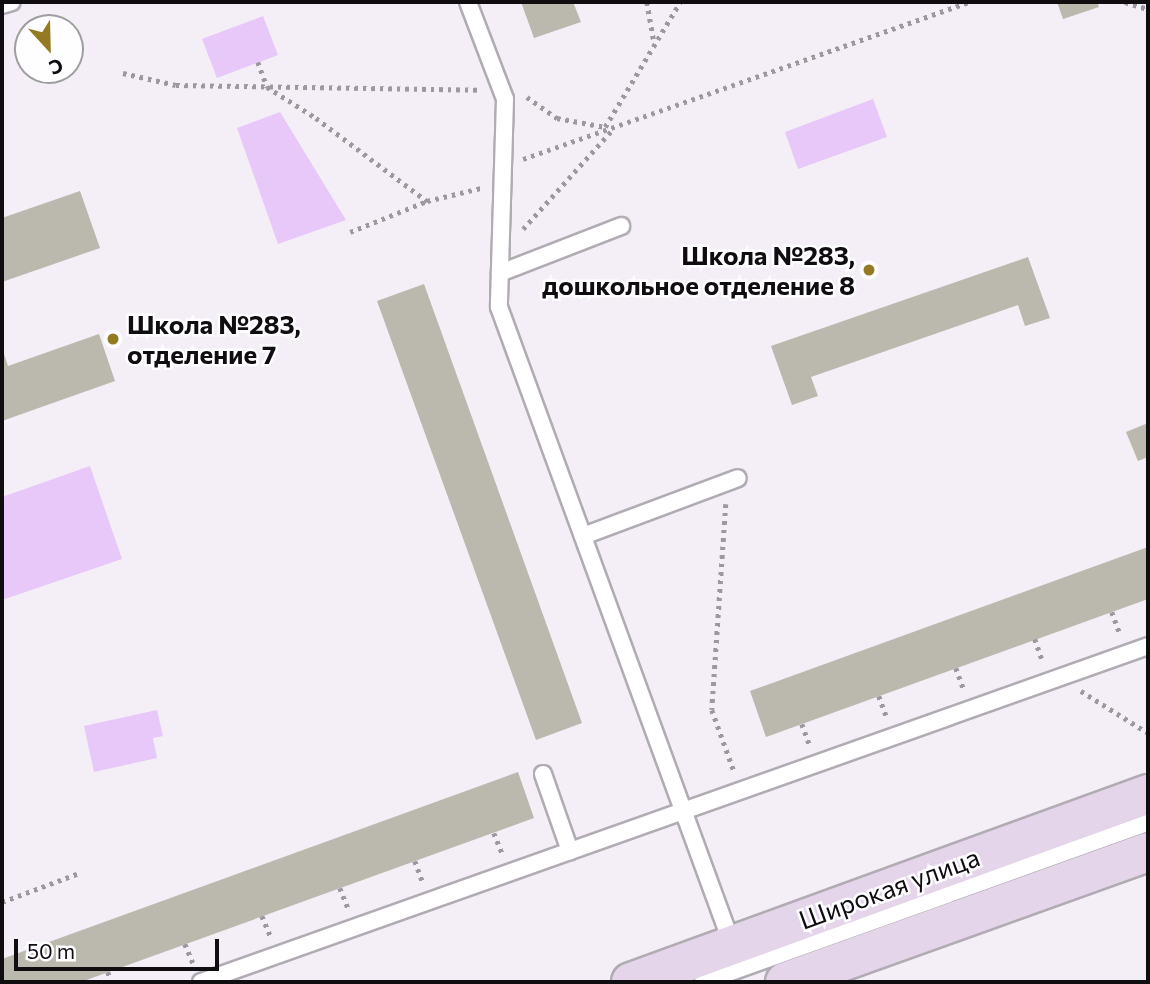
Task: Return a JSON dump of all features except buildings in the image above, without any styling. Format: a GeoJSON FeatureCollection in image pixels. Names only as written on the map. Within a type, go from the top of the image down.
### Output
{"type":"FeatureCollection","features":[{"type":"Feature","properties":{"kind":"main road","name":"Широкая улица"},"geometry":{"type":"LineString","coordinates":[[631,982],[1148,794]]}},
{"type":"Feature","properties":{"kind":"main road","name":"Широкая улица"},"geometry":{"type":"LineString","coordinates":[[785,982],[1148,852]]}},
{"type":"Feature","properties":{"kind":"lane"},"geometry":{"type":"LineString","coordinates":[[2,5],[12,2]]}},
{"type":"Feature","properties":{"kind":"lane"},"geometry":{"type":"LineString","coordinates":[[468,2],[505,99],[499,307],[733,944]]}},
{"type":"Feature","properties":{"kind":"lane"},"geometry":{"type":"LineString","coordinates":[[500,273],[621,226]]}},
{"type":"Feature","properties":{"kind":"lane"},"geometry":{"type":"LineString","coordinates":[[583,536],[733,480]]}},
{"type":"Feature","properties":{"kind":"lane"},"geometry":{"type":"LineString","coordinates":[[201,982],[1148,646]]}},
{"type":"Feature","properties":{"kind":"lane"},"geometry":{"type":"LineString","coordinates":[[543,774],[570,851]]}},
{"type":"Feature","properties":{"kind":"lane","name":"Широкая улица"},"geometry":{"type":"LineString","coordinates":[[703,982],[1148,823]]}},
{"type":"Feature","properties":{"kind":"path"},"geometry":{"type":"LineString","coordinates":[[647,2],[654,41]]}},
{"type":"Feature","properties":{"kind":"path"},"geometry":{"type":"LineString","coordinates":[[605,127],[654,41],[680,2]]}},
{"type":"Feature","properties":{"kind":"path"},"geometry":{"type":"LineString","coordinates":[[350,232],[426,201],[503,175],[613,128],[970,2]]}},
{"type":"Feature","properties":{"kind":"path"},"geometry":{"type":"LineString","coordinates":[[1125,2],[1148,9]]}},
{"type":"Feature","properties":{"kind":"path"},"geometry":{"type":"LineString","coordinates":[[258,62],[267,87],[316,118],[426,201]]}},
{"type":"Feature","properties":{"kind":"path"},"geometry":{"type":"LineString","coordinates":[[492,65],[557,118],[613,128]]}},
{"type":"Feature","properties":{"kind":"path"},"geometry":{"type":"LineString","coordinates":[[123,73],[176,85],[478,89],[505,99]]}},
{"type":"Feature","properties":{"kind":"path"},"geometry":{"type":"LineString","coordinates":[[500,253],[613,128]]}},
{"type":"Feature","properties":{"kind":"path"},"geometry":{"type":"LineString","coordinates":[[733,480],[712,710],[741,790]]}},
{"type":"Feature","properties":{"kind":"path"},"geometry":{"type":"LineString","coordinates":[[1060,678],[1148,733]]}},
{"type":"Feature","properties":{"kind":"path"},"geometry":{"type":"LineString","coordinates":[[2,902],[79,873]]}},
{"type":"Feature","properties":{"kind":"path"},"geometry":{"type":"LineString","coordinates":[[108,972],[111,982]]}},
{"type":"Feature","properties":{"kind":"shaded area"},"geometry":{"type":"Polygon","coordinates":[[[263,16],[278,55],[217,78],[202,39],[263,16]]]}},
{"type":"Feature","properties":{"kind":"shaded area"},"geometry":{"type":"Polygon","coordinates":[[[873,99],[887,137],[798,169],[785,132],[873,99]]]}},
{"type":"Feature","properties":{"kind":"shaded area"},"geometry":{"type":"Polygon","coordinates":[[[280,112],[346,220],[278,244],[237,128],[280,112]]]}},
{"type":"Feature","properties":{"kind":"shaded area"},"geometry":{"type":"Polygon","coordinates":[[[90,466],[122,559],[2,600],[2,497],[90,466]]]}},
{"type":"Feature","properties":{"kind":"shaded area"},"geometry":{"type":"Polygon","coordinates":[[[157,710],[163,736],[153,738],[157,758],[94,772],[84,726],[157,710]]]}},
{"type":"Feature","properties":{"kind":"place","name":"Школа №283, дошкольное отделение 8"},"geometry":{"type":"Point","coordinates":[869,270]}},
{"type":"Feature","properties":{"kind":"place","name":"Школа №283, отделение 7"},"geometry":{"type":"Point","coordinates":[113,339]}}]}
